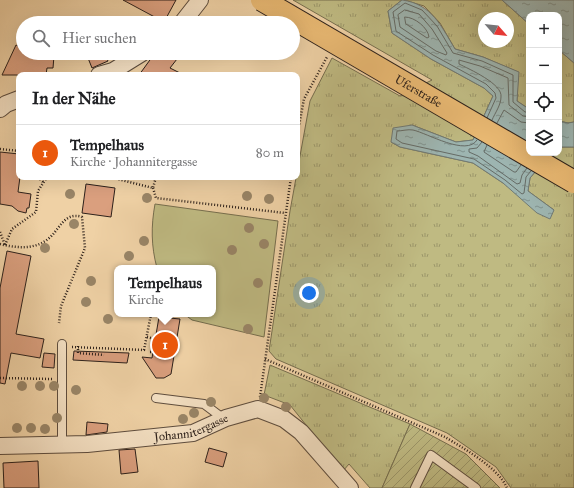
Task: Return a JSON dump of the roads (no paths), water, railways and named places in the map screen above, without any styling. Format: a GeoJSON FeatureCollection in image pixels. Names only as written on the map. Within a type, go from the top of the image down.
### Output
{"type":"FeatureCollection","features":[{"type":"Feature","properties":{"kind":"main road","name":"Uferstraße"},"geometry":{"type":"LineString","coordinates":[[262,0],[289,16]]}},
{"type":"Feature","properties":{"kind":"main road","name":"Uferstraße"},"geometry":{"type":"LineString","coordinates":[[300,22],[574,182]]}},
{"type":"Feature","properties":{"kind":"street"},"geometry":{"type":"LineString","coordinates":[[188,16],[200,1]]}},
{"type":"Feature","properties":{"kind":"street"},"geometry":{"type":"LineString","coordinates":[[110,72],[131,60]]}},
{"type":"Feature","properties":{"kind":"street","name":"Johannitergasse"},"geometry":{"type":"LineString","coordinates":[[0,446],[87,444],[192,433],[224,419],[258,409],[284,419],[301,432],[350,488]]}},
{"type":"Feature","properties":{"kind":"lane"},"geometry":{"type":"LineString","coordinates":[[62,344],[62,445]]}},
{"type":"Feature","properties":{"kind":"lane"},"geometry":{"type":"LineString","coordinates":[[156,398],[204,404],[224,419]]}},
{"type":"Feature","properties":{"kind":"lane"},"geometry":{"type":"LineString","coordinates":[[415,488],[431,455],[476,488]]}},
{"type":"Feature","properties":{"kind":"water"},"geometry":{"type":"Polygon","coordinates":[[[402,0],[421,6],[440,24],[455,49],[483,57],[519,72],[517,101],[526,107],[526,156],[548,156],[530,178],[528,191],[554,210],[550,219],[537,213],[503,183],[473,163],[400,147],[391,142],[393,128],[412,125],[456,142],[473,140],[493,96],[484,88],[431,59],[392,33],[388,11],[402,0]]]}},
{"type":"Feature","properties":{"kind":"water"},"geometry":{"type":"Polygon","coordinates":[[[502,0],[574,0],[574,63],[562,53],[562,12],[526,12],[526,21],[502,0]]]}},
{"type":"Feature","properties":{"kind":"water"},"geometry":{"type":"Polygon","coordinates":[[[562,122],[574,122],[574,147],[562,147],[562,122]]]}},
{"type":"Feature","properties":{"kind":"place","name":"Tempelhaus"},"geometry":{"type":"Point","coordinates":[165,345]}}]}
